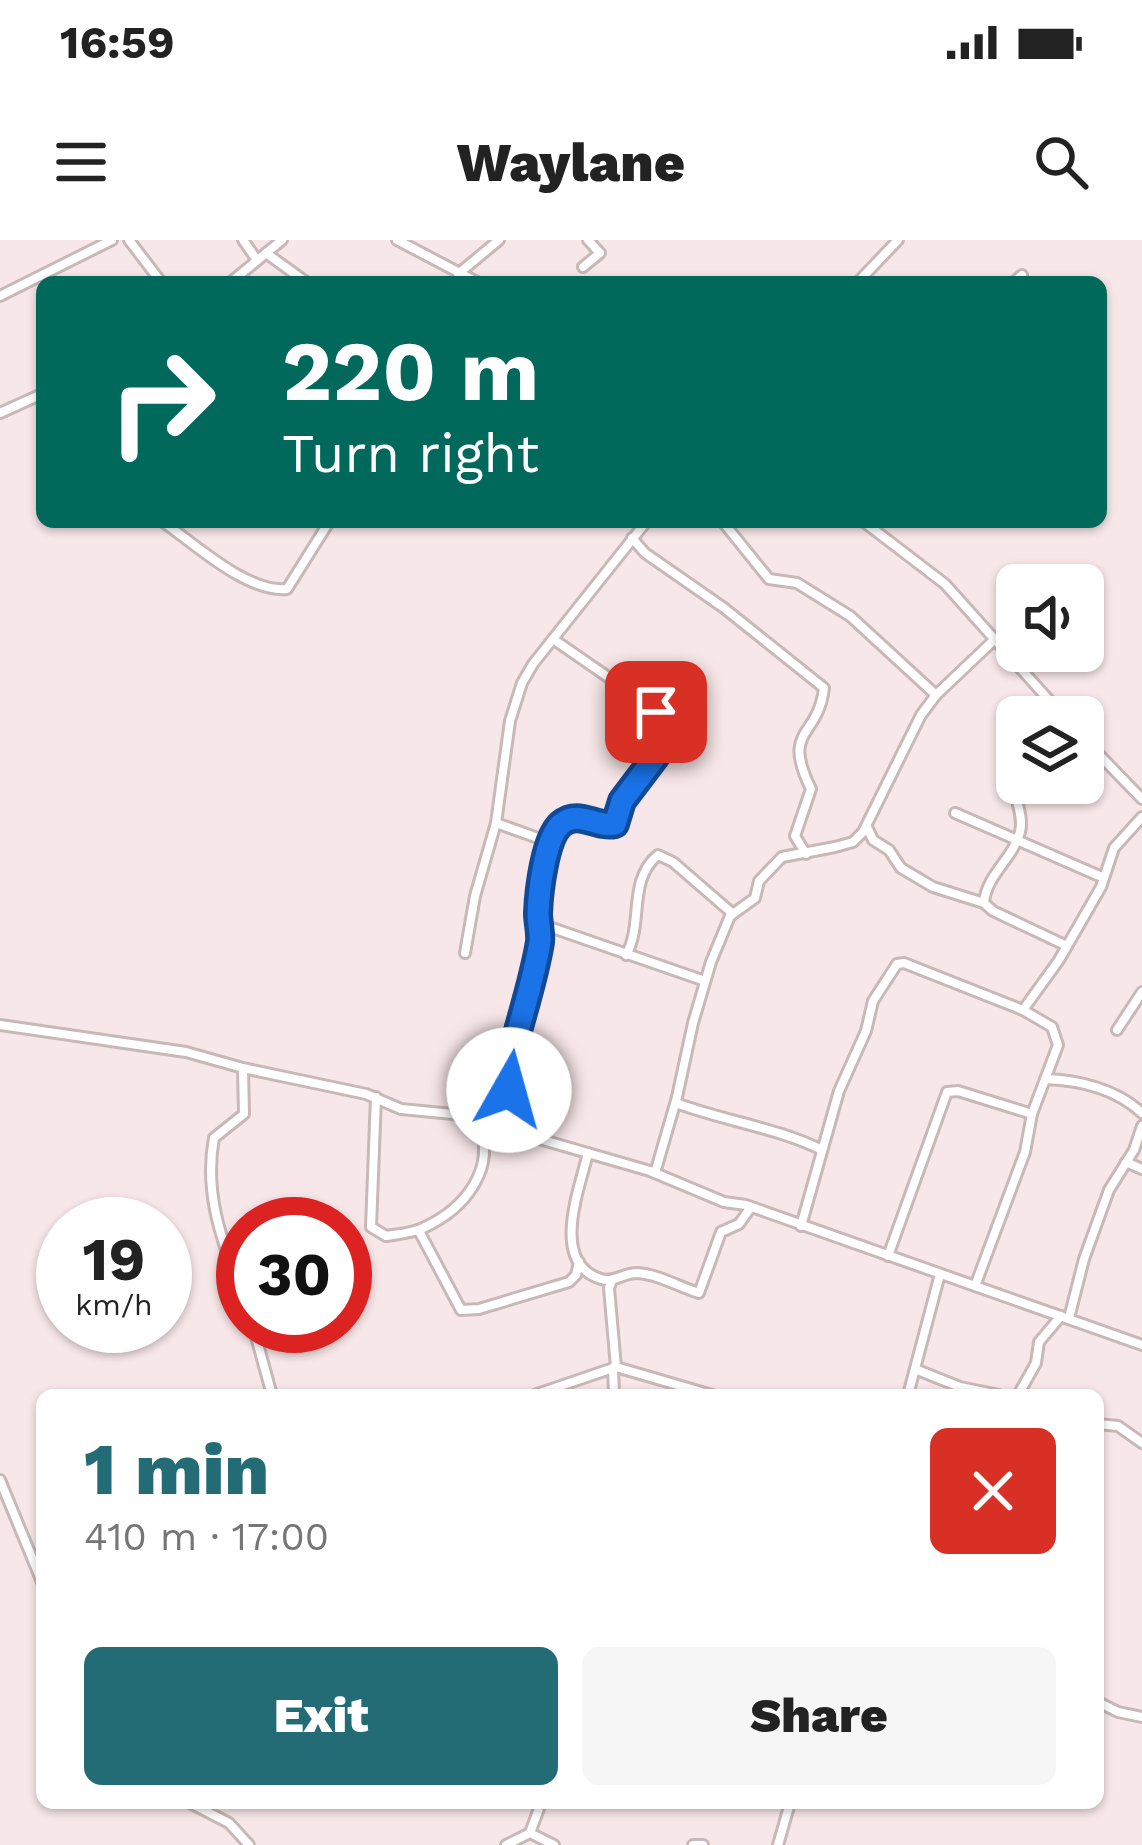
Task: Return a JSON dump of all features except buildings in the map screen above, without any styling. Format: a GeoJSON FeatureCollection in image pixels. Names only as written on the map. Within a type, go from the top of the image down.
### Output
{"type":"FeatureCollection","features":[{"type":"Feature","properties":{"kind":"street"},"geometry":{"type":"LineString","coordinates":[[40,276],[112,240]]}},
{"type":"Feature","properties":{"kind":"street"},"geometry":{"type":"LineString","coordinates":[[129,240],[156,276]]}},
{"type":"Feature","properties":{"kind":"street"},"geometry":{"type":"LineString","coordinates":[[244,240],[257,260]]}},
{"type":"Feature","properties":{"kind":"street"},"geometry":{"type":"LineString","coordinates":[[238,276],[282,240]]}},
{"type":"Feature","properties":{"kind":"street"},"geometry":{"type":"LineString","coordinates":[[397,240],[463,276]]}},
{"type":"Feature","properties":{"kind":"street"},"geometry":{"type":"LineString","coordinates":[[458,274],[499,240]]}},
{"type":"Feature","properties":{"kind":"street"},"geometry":{"type":"LineString","coordinates":[[583,267],[600,253],[588,240]]}},
{"type":"Feature","properties":{"kind":"street"},"geometry":{"type":"LineString","coordinates":[[864,276],[898,240]]}},
{"type":"Feature","properties":{"kind":"street"},"geometry":{"type":"LineString","coordinates":[[266,253],[298,276]]}},
{"type":"Feature","properties":{"kind":"street"},"geometry":{"type":"LineString","coordinates":[[0,296],[36,278]]}},
{"type":"Feature","properties":{"kind":"street"},"geometry":{"type":"LineString","coordinates":[[0,413],[36,397]]}},
{"type":"Feature","properties":{"kind":"street"},"geometry":{"type":"LineString","coordinates":[[172,528],[252,584],[272,591],[287,590],[325,528]]}},
{"type":"Feature","properties":{"kind":"street"},"geometry":{"type":"LineString","coordinates":[[465,953],[496,823],[515,699],[533,664],[641,528]]}},
{"type":"Feature","properties":{"kind":"street"},"geometry":{"type":"LineString","coordinates":[[728,528],[769,579],[797,584],[850,616],[936,695]]}},
{"type":"Feature","properties":{"kind":"street"},"geometry":{"type":"LineString","coordinates":[[872,528],[945,584],[1044,696]]}},
{"type":"Feature","properties":{"kind":"street"},"geometry":{"type":"LineString","coordinates":[[632,538],[644,553],[724,608],[824,688],[798,752],[811,789],[795,836],[806,854]]}},
{"type":"Feature","properties":{"kind":"street"},"geometry":{"type":"LineString","coordinates":[[501,1127],[508,1105],[512,1054],[540,939],[548,842],[572,818],[613,826],[622,801],[656,761],[673,728],[670,720],[553,640]]}},
{"type":"Feature","properties":{"kind":"street"},"geometry":{"type":"LineString","coordinates":[[656,1173],[722,931],[755,898],[759,881],[782,856],[854,842],[921,715],[994,640]]}},
{"type":"Feature","properties":{"kind":"street"},"geometry":{"type":"LineString","coordinates":[[1104,761],[1142,800]]}},
{"type":"Feature","properties":{"kind":"street"},"geometry":{"type":"LineString","coordinates":[[984,902],[988,884],[1018,841],[1022,822],[1018,804]]}},
{"type":"Feature","properties":{"kind":"street"},"geometry":{"type":"LineString","coordinates":[[955,813],[1104,878]]}},
{"type":"Feature","properties":{"kind":"street"},"geometry":{"type":"LineString","coordinates":[[1023,1010],[1067,946],[1104,878],[1114,848],[1142,818]]}},
{"type":"Feature","properties":{"kind":"street"},"geometry":{"type":"LineString","coordinates":[[496,823],[548,842]]}},
{"type":"Feature","properties":{"kind":"street"},"geometry":{"type":"LineString","coordinates":[[866,825],[873,840],[889,850],[901,868],[933,886],[984,902],[993,911],[1067,946]]}},
{"type":"Feature","properties":{"kind":"street"},"geometry":{"type":"LineString","coordinates":[[626,955],[636,928],[640,882],[658,855],[673,862],[734,914]]}},
{"type":"Feature","properties":{"kind":"street"},"geometry":{"type":"LineString","coordinates":[[538,922],[705,981]]}},
{"type":"Feature","properties":{"kind":"street"},"geometry":{"type":"LineString","coordinates":[[801,1226],[839,1091],[866,1031],[873,1001],[892,967],[904,963],[1023,1010],[1057,1034],[1058,1045],[1032,1114],[1025,1152],[975,1286]]}},
{"type":"Feature","properties":{"kind":"street"},"geometry":{"type":"LineString","coordinates":[[1117,1030],[1142,992]]}},
{"type":"Feature","properties":{"kind":"street"},"geometry":{"type":"LineString","coordinates":[[0,1025],[186,1052],[376,1097],[401,1108],[477,1120],[656,1173],[724,1202],[751,1207],[1142,1345]]}},
{"type":"Feature","properties":{"kind":"street"},"geometry":{"type":"LineString","coordinates":[[216,1222],[209,1190],[214,1138],[244,1114],[243,1068]]}},
{"type":"Feature","properties":{"kind":"street"},"geometry":{"type":"LineString","coordinates":[[1045,1078],[1072,1079],[1104,1090],[1142,1113]]}},
{"type":"Feature","properties":{"kind":"street"},"geometry":{"type":"LineString","coordinates":[[888,1256],[946,1092],[958,1091],[1032,1114]]}},
{"type":"Feature","properties":{"kind":"street"},"geometry":{"type":"LineString","coordinates":[[376,1097],[371,1227],[386,1236],[419,1231],[449,1213],[476,1186],[486,1145],[477,1120]]}},
{"type":"Feature","properties":{"kind":"street"},"geometry":{"type":"LineString","coordinates":[[676,1103],[801,1139],[823,1150]]}},
{"type":"Feature","properties":{"kind":"street"},"geometry":{"type":"LineString","coordinates":[[1021,1389],[1036,1363],[1039,1342],[1065,1317],[1109,1190],[1142,1126]]}},
{"type":"Feature","properties":{"kind":"street"},"geometry":{"type":"LineString","coordinates":[[588,1153],[570,1237],[579,1261],[598,1279],[640,1273],[699,1293],[722,1232],[734,1228],[751,1207]]}},
{"type":"Feature","properties":{"kind":"street"},"geometry":{"type":"LineString","coordinates":[[1126,1162],[1142,1169]]}},
{"type":"Feature","properties":{"kind":"street"},"geometry":{"type":"LineString","coordinates":[[419,1231],[460,1310],[479,1309],[569,1282],[579,1261]]}},
{"type":"Feature","properties":{"kind":"street"},"geometry":{"type":"LineString","coordinates":[[910,1389],[940,1274]]}},
{"type":"Feature","properties":{"kind":"street"},"geometry":{"type":"LineString","coordinates":[[612,1280],[614,1389]]}},
{"type":"Feature","properties":{"kind":"street"},"geometry":{"type":"LineString","coordinates":[[260,1353],[270,1389]]}},
{"type":"Feature","properties":{"kind":"street"},"geometry":{"type":"LineString","coordinates":[[550,1389],[614,1367],[691,1389]]}},
{"type":"Feature","properties":{"kind":"street"},"geometry":{"type":"LineString","coordinates":[[915,1369],[970,1389]]}},
{"type":"Feature","properties":{"kind":"street"},"geometry":{"type":"LineString","coordinates":[[574,1389],[576,1379]]}},
{"type":"Feature","properties":{"kind":"street"},"geometry":{"type":"LineString","coordinates":[[1104,1425],[1118,1426],[1142,1443]]}},
{"type":"Feature","properties":{"kind":"street"},"geometry":{"type":"LineString","coordinates":[[0,1480],[36,1567]]}},
{"type":"Feature","properties":{"kind":"street"},"geometry":{"type":"LineString","coordinates":[[1104,1705],[1142,1717]]}},
{"type":"Feature","properties":{"kind":"street"},"geometry":{"type":"LineString","coordinates":[[202,1809],[229,1823],[249,1845]]}},
{"type":"Feature","properties":{"kind":"street"},"geometry":{"type":"LineString","coordinates":[[506,1845],[530,1833],[539,1809]]}},
{"type":"Feature","properties":{"kind":"street"},"geometry":{"type":"LineString","coordinates":[[778,1845],[788,1809]]}},
{"type":"Feature","properties":{"kind":"street"},"geometry":{"type":"LineString","coordinates":[[530,1833],[554,1845]]}},
{"type":"Feature","properties":{"kind":"street"},"geometry":{"type":"LineString","coordinates":[[693,1845],[703,1845]]}},
{"type":"Feature","properties":{"kind":"route"},"geometry":{"type":"LineString","coordinates":[[509,1090],[508,1071],[540,939],[538,915],[548,842],[572,818],[615,824],[622,801],[672,735],[670,720],[656,712]]}}]}
